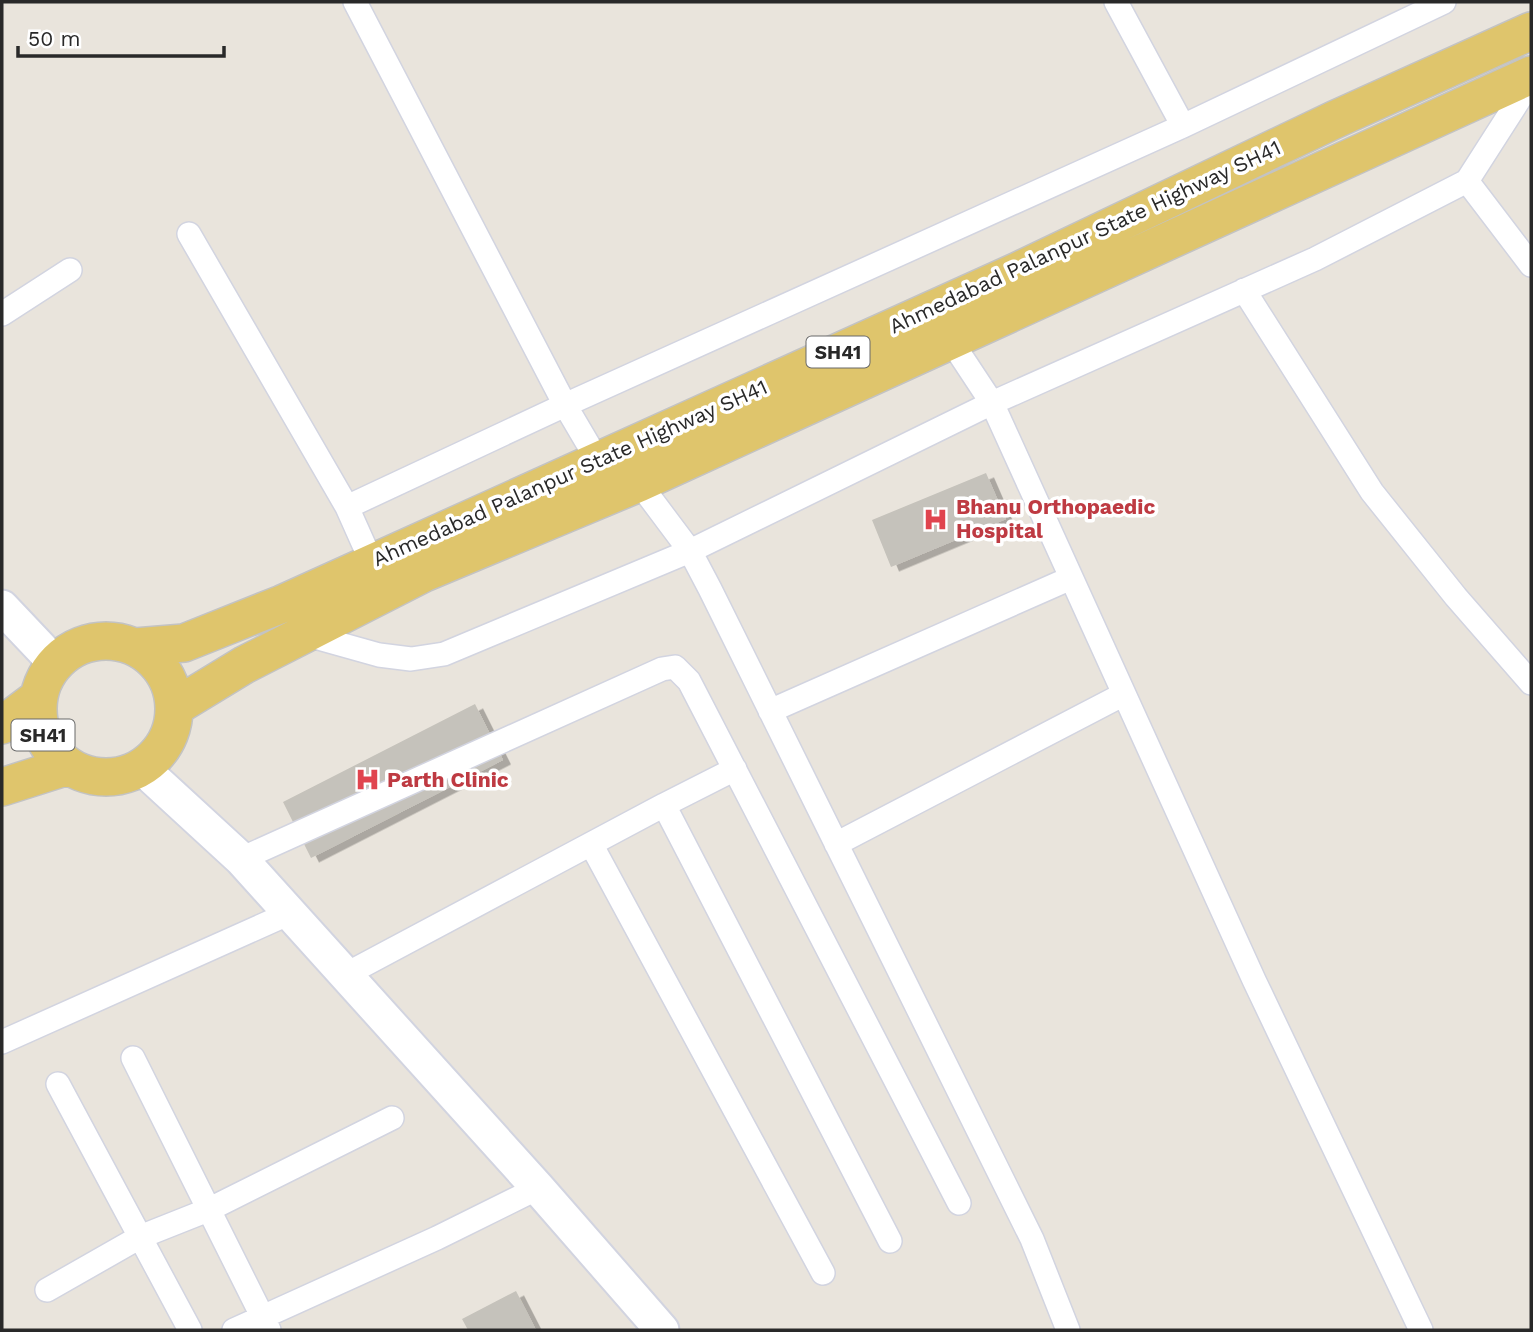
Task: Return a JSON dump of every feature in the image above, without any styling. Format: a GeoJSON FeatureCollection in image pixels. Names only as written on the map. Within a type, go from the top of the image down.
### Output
{"type":"FeatureCollection","features":[{"type":"Feature","properties":{"kind":"main road","name":"Ahmedabad Palanpur State Highway SH41"},"geometry":{"type":"LineString","coordinates":[[135,647],[184,643],[282,604],[1018,271],[1334,120],[1531,31]]}},
{"type":"Feature","properties":{"kind":"main road","name":"Ahmedabad Palanpur State Highway SH41"},"geometry":{"type":"LineString","coordinates":[[175,707],[244,665],[424,573],[639,483],[1531,75]]}},
{"type":"Feature","properties":{"kind":"main road","name":"SH41"},"geometry":{"type":"LineString","coordinates":[[135,647],[107,640],[78,646],[55,663],[44,680],[38,698],[38,717],[43,736],[54,753],[68,766],[92,776],[118,777],[142,768]]}},
{"type":"Feature","properties":{"kind":"main road"},"geometry":{"type":"LineString","coordinates":[[135,647],[156,662],[169,683],[175,707],[166,742],[142,768]]}},
{"type":"Feature","properties":{"kind":"main road","name":"SH41"},"geometry":{"type":"LineString","coordinates":[[2,725],[38,698]]}},
{"type":"Feature","properties":{"kind":"main road","name":"SH41"},"geometry":{"type":"LineString","coordinates":[[2,787],[68,766]]}},
{"type":"Feature","properties":{"kind":"street"},"geometry":{"type":"LineString","coordinates":[[355,2],[565,405],[598,461]]}},
{"type":"Feature","properties":{"kind":"street"},"geometry":{"type":"LineString","coordinates":[[1116,2],[1183,126]]}},
{"type":"Feature","properties":{"kind":"street"},"geometry":{"type":"LineString","coordinates":[[347,508],[565,405],[1183,126],[1444,2]]}},
{"type":"Feature","properties":{"kind":"street"},"geometry":{"type":"LineString","coordinates":[[304,634],[379,655],[411,659],[444,654],[690,551],[992,402],[1315,260],[1467,181],[1531,81]]}},
{"type":"Feature","properties":{"kind":"street"},"geometry":{"type":"LineString","coordinates":[[1467,181],[1531,265]]}},
{"type":"Feature","properties":{"kind":"street"},"geometry":{"type":"LineString","coordinates":[[189,234],[347,508],[372,563]]}},
{"type":"Feature","properties":{"kind":"street"},"geometry":{"type":"LineString","coordinates":[[2,314],[70,270]]}},
{"type":"Feature","properties":{"kind":"street"},"geometry":{"type":"LineString","coordinates":[[1244,290],[1372,492],[1456,597],[1531,683]]}},
{"type":"Feature","properties":{"kind":"street"},"geometry":{"type":"LineString","coordinates":[[951,341],[992,402],[1254,981],[1421,1330]]}},
{"type":"Feature","properties":{"kind":"street"},"geometry":{"type":"LineString","coordinates":[[639,483],[690,551],[1032,1240],[1068,1330]]}},
{"type":"Feature","properties":{"kind":"street"},"geometry":{"type":"LineString","coordinates":[[770,711],[1071,578]]}},
{"type":"Feature","properties":{"kind":"street"},"geometry":{"type":"LineString","coordinates":[[2,607],[55,663]]}},
{"type":"Feature","properties":{"kind":"street"},"geometry":{"type":"LineString","coordinates":[[241,859],[662,669],[675,667],[689,681],[959,1203]]}},
{"type":"Feature","properties":{"kind":"street"},"geometry":{"type":"LineString","coordinates":[[836,844],[1124,694]]}},
{"type":"Feature","properties":{"kind":"street"},"geometry":{"type":"LineString","coordinates":[[142,768],[241,859],[538,1188],[662,1330]]}},
{"type":"Feature","properties":{"kind":"street"},"geometry":{"type":"LineString","coordinates":[[345,975],[735,769]]}},
{"type":"Feature","properties":{"kind":"street"},"geometry":{"type":"LineString","coordinates":[[664,805],[890,1241]]}},
{"type":"Feature","properties":{"kind":"street"},"geometry":{"type":"LineString","coordinates":[[591,844],[822,1273]]}},
{"type":"Feature","properties":{"kind":"street"},"geometry":{"type":"LineString","coordinates":[[2,1042],[290,913]]}},
{"type":"Feature","properties":{"kind":"street"},"geometry":{"type":"LineString","coordinates":[[133,1058],[265,1324]]}},
{"type":"Feature","properties":{"kind":"street"},"geometry":{"type":"LineString","coordinates":[[58,1084],[190,1330]]}},
{"type":"Feature","properties":{"kind":"street"},"geometry":{"type":"LineString","coordinates":[[47,1290],[140,1237],[208,1210],[392,1118]]}},
{"type":"Feature","properties":{"kind":"street"},"geometry":{"type":"LineString","coordinates":[[234,1330],[265,1324],[538,1188]]}},
{"type":"Feature","properties":{"kind":"building"},"geometry":{"type":"Polygon","coordinates":[[[986,473],[1006,519],[891,567],[872,520],[986,473]]]}},
{"type":"Feature","properties":{"kind":"building"},"geometry":{"type":"Polygon","coordinates":[[[475,704],[503,760],[311,858],[283,802],[475,704]]]}},
{"type":"Feature","properties":{"kind":"building"},"geometry":{"type":"Polygon","coordinates":[[[516,1291],[536,1330],[468,1330],[462,1319],[516,1291]]]}},
{"type":"Feature","properties":{"kind":"place","name":"Bhanu Orthopaedic Hospital"},"geometry":{"type":"Point","coordinates":[936,519]}},
{"type":"Feature","properties":{"kind":"place","name":"Parth Clinic"},"geometry":{"type":"Point","coordinates":[367,780]}}]}
